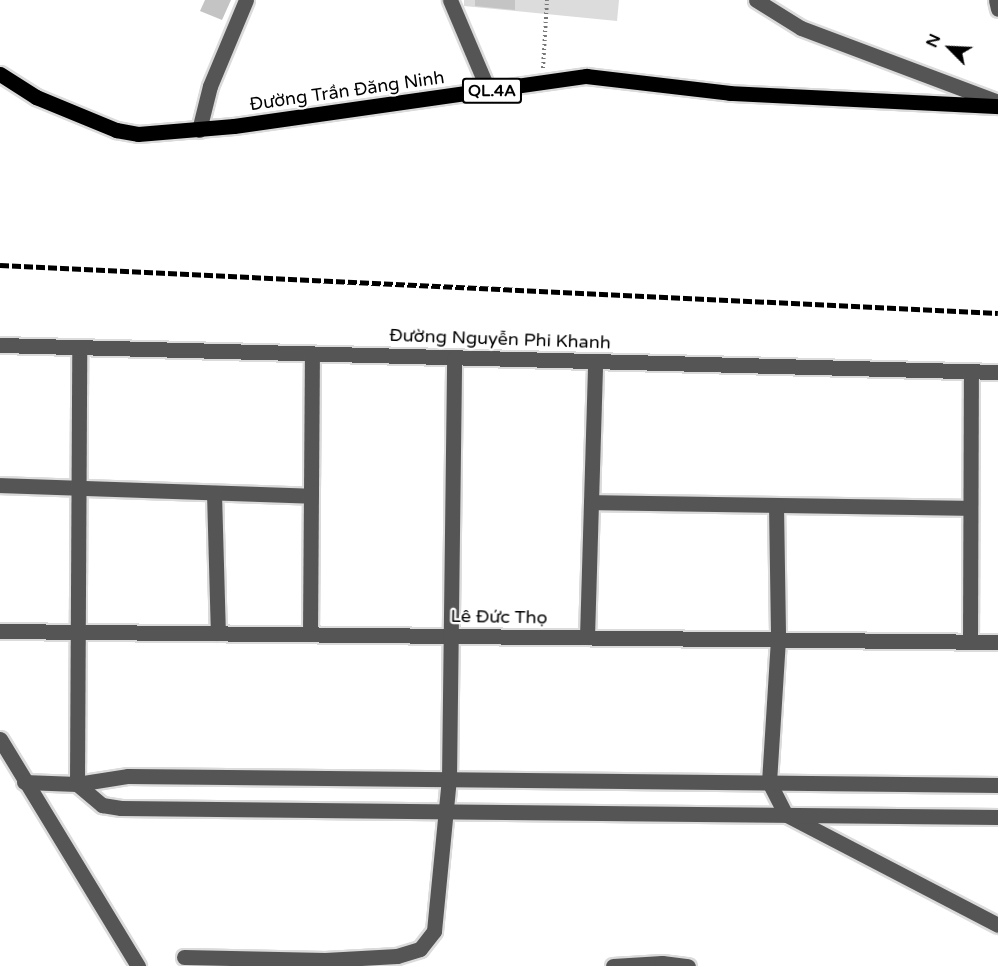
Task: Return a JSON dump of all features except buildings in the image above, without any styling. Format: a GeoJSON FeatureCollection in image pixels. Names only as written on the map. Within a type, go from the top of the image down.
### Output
{"type":"FeatureCollection","features":[{"type":"Feature","properties":{"kind":"main road","name":"Đường Trần Đăng Ninh"},"geometry":{"type":"LineString","coordinates":[[0,74],[36,96],[116,130],[138,134],[199,130],[542,85],[586,76],[730,93],[998,104]]}},
{"type":"Feature","properties":{"kind":"street"},"geometry":{"type":"LineString","coordinates":[[199,130],[210,86],[246,0]]}},
{"type":"Feature","properties":{"kind":"street"},"geometry":{"type":"LineString","coordinates":[[450,0],[489,92]]}},
{"type":"Feature","properties":{"kind":"street"},"geometry":{"type":"LineString","coordinates":[[756,0],[801,28],[998,104]]}},
{"type":"Feature","properties":{"kind":"street"},"geometry":{"type":"LineString","coordinates":[[996,0],[998,9]]}},
{"type":"Feature","properties":{"kind":"street","name":"Đường Nguyễn Phi Khanh"},"geometry":{"type":"LineString","coordinates":[[0,345],[998,372]]}},
{"type":"Feature","properties":{"kind":"street"},"geometry":{"type":"LineString","coordinates":[[76,784],[76,487],[79,348]]}},
{"type":"Feature","properties":{"kind":"street"},"geometry":{"type":"LineString","coordinates":[[310,634],[312,354]]}},
{"type":"Feature","properties":{"kind":"street"},"geometry":{"type":"LineString","coordinates":[[184,957],[325,960],[397,956],[420,949],[434,931],[438,917],[449,779],[448,636],[454,358]]}},
{"type":"Feature","properties":{"kind":"street"},"geometry":{"type":"LineString","coordinates":[[587,637],[595,361]]}},
{"type":"Feature","properties":{"kind":"street"},"geometry":{"type":"LineString","coordinates":[[970,641],[971,371]]}},
{"type":"Feature","properties":{"kind":"street"},"geometry":{"type":"LineString","coordinates":[[0,485],[311,496]]}},
{"type":"Feature","properties":{"kind":"street"},"geometry":{"type":"LineString","coordinates":[[214,493],[218,633]]}},
{"type":"Feature","properties":{"kind":"street"},"geometry":{"type":"LineString","coordinates":[[591,502],[970,508]]}},
{"type":"Feature","properties":{"kind":"street"},"geometry":{"type":"LineString","coordinates":[[776,505],[778,639],[769,782],[785,814],[998,925]]}},
{"type":"Feature","properties":{"kind":"street","name":"Lê Đức Thọ"},"geometry":{"type":"LineString","coordinates":[[0,631],[998,642]]}},
{"type":"Feature","properties":{"kind":"street"},"geometry":{"type":"LineString","coordinates":[[1,744],[138,966]]}},
{"type":"Feature","properties":{"kind":"street"},"geometry":{"type":"LineString","coordinates":[[24,782],[76,784],[128,776],[998,785]]}},
{"type":"Feature","properties":{"kind":"street"},"geometry":{"type":"LineString","coordinates":[[76,784],[102,805],[121,807],[998,817]]}},
{"type":"Feature","properties":{"kind":"street"},"geometry":{"type":"LineString","coordinates":[[613,966],[662,963],[688,966]]}},
{"type":"Feature","properties":{"kind":"path"},"geometry":{"type":"LineString","coordinates":[[542,85],[547,0]]}},
{"type":"Feature","properties":{"kind":"shaded area"},"geometry":{"type":"Polygon","coordinates":[[[464,0],[619,0],[617,21],[464,6],[464,0]]]}},
{"type":"Feature","properties":{"kind":"railway"},"geometry":{"type":"LineString","coordinates":[[0,265],[998,313]]}}]}
